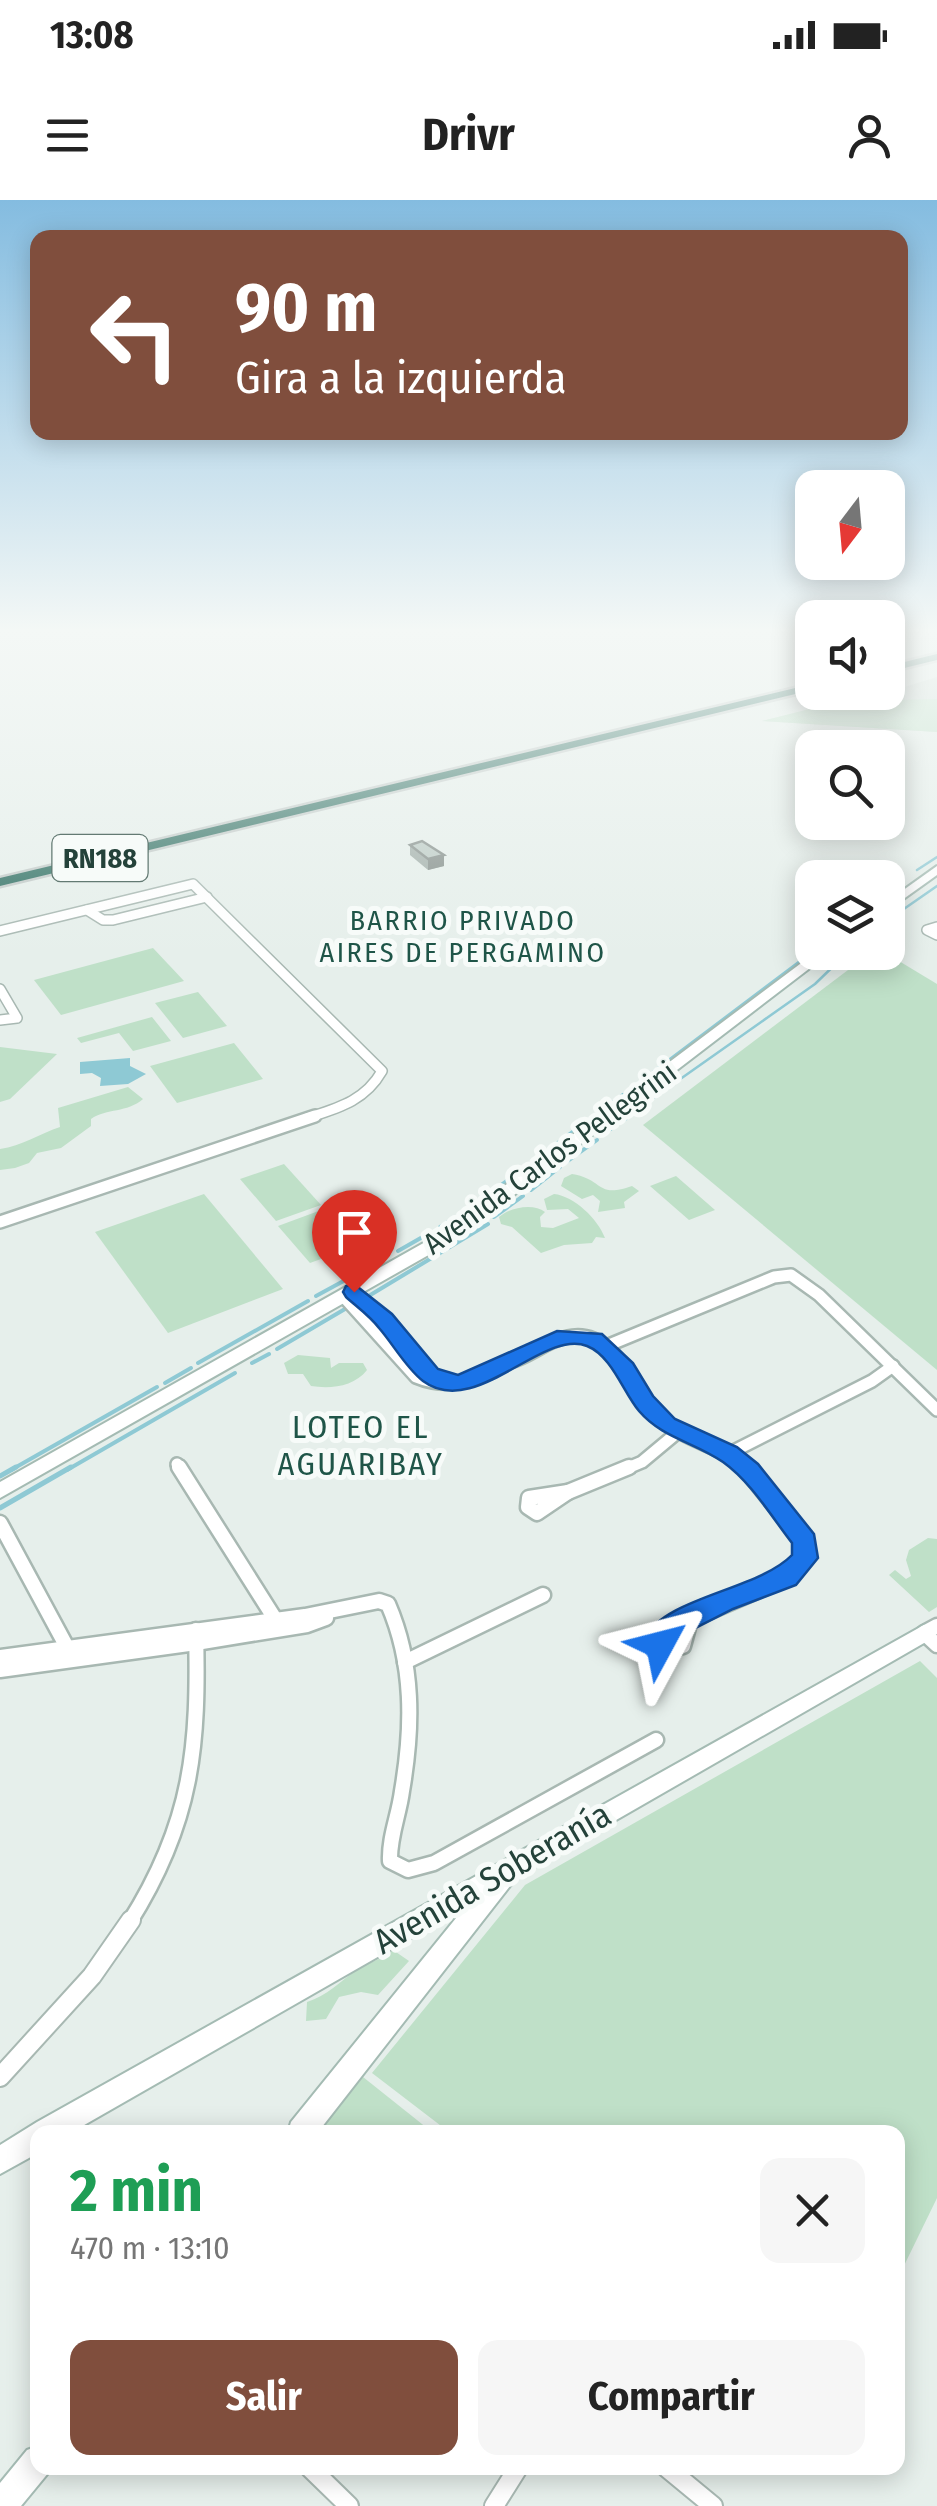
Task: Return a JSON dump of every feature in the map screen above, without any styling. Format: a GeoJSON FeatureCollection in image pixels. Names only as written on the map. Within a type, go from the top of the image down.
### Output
{"type":"FeatureCollection","features":[{"type":"Feature","properties":{"kind":"highway","name":"RN188"},"geometry":{"type":"LineString","coordinates":[[0,882],[585,742]]}},
{"type":"Feature","properties":{"kind":"main road"},"geometry":{"type":"LineString","coordinates":[[905,894],[936,871]]}},
{"type":"Feature","properties":{"kind":"main road","name":"Avenida Carlos Pellegrini"},"geometry":{"type":"LineString","coordinates":[[0,1491],[474,1219],[801,970]]}},
{"type":"Feature","properties":{"kind":"main road","name":"Avenida Soberanía"},"geometry":{"type":"LineString","coordinates":[[60,2125],[513,1865],[933,1635]]}},
{"type":"Feature","properties":{"kind":"main road"},"geometry":{"type":"LineString","coordinates":[[308,2125],[513,1865]]}},
{"type":"Feature","properties":{"kind":"main road"},"geometry":{"type":"LineString","coordinates":[[0,2160],[30,2143]]}},
{"type":"Feature","properties":{"kind":"main road"},"geometry":{"type":"LineString","coordinates":[[1,2506],[30,2471]]}},
{"type":"Feature","properties":{"kind":"street"},"geometry":{"type":"LineString","coordinates":[[0,931],[193,884],[382,1071],[378,1083],[347,1105],[0,1222]]}},
{"type":"Feature","properties":{"kind":"street"},"geometry":{"type":"LineString","coordinates":[[86,910],[113,920],[207,897]]}},
{"type":"Feature","properties":{"kind":"street"},"geometry":{"type":"LineString","coordinates":[[937,927],[927,930],[937,936]]}},
{"type":"Feature","properties":{"kind":"street"},"geometry":{"type":"LineString","coordinates":[[0,988],[17,1018],[0,1020]]}},
{"type":"Feature","properties":{"kind":"street"},"geometry":{"type":"LineString","coordinates":[[604,1348],[774,1277],[791,1275],[819,1295],[937,1410]]}},
{"type":"Feature","properties":{"kind":"street"},"geometry":{"type":"LineString","coordinates":[[349,1294],[416,1377],[446,1387],[524,1360],[533,1352],[574,1335],[594,1339],[624,1368],[654,1413],[678,1432],[728,1454],[750,1470],[804,1541],[806,1558],[786,1578],[690,1620]]}},
{"type":"Feature","properties":{"kind":"street"},"geometry":{"type":"LineString","coordinates":[[728,1454],[872,1382],[893,1366]]}},
{"type":"Feature","properties":{"kind":"street"},"geometry":{"type":"LineString","coordinates":[[568,1492],[642,1462],[678,1432]]}},
{"type":"Feature","properties":{"kind":"street"},"geometry":{"type":"LineString","coordinates":[[177,1464],[275,1618]]}},
{"type":"Feature","properties":{"kind":"street"},"geometry":{"type":"LineString","coordinates":[[0,1523],[70,1653]]}},
{"type":"Feature","properties":{"kind":"street"},"geometry":{"type":"LineString","coordinates":[[405,1662],[544,1595]]}},
{"type":"Feature","properties":{"kind":"street"},"geometry":{"type":"LineString","coordinates":[[70,1653],[0,1672],[0,1659],[306,1625],[366,1603]]}},
{"type":"Feature","properties":{"kind":"street"},"geometry":{"type":"LineString","coordinates":[[196,1636],[275,1618],[366,1603],[388,1604],[398,1622],[405,1662],[407,1755],[388,1850],[390,1861],[399,1869],[421,1869],[434,1864],[656,1740]]}},
{"type":"Feature","properties":{"kind":"street"},"geometry":{"type":"LineString","coordinates":[[0,2077],[66,2012],[106,1960],[162,1866],[191,1776],[198,1704],[196,1636]]}},
{"type":"Feature","properties":{"kind":"street"},"geometry":{"type":"LineString","coordinates":[[317,2475],[349,2506]]}},
{"type":"Feature","properties":{"kind":"street"},"geometry":{"type":"LineString","coordinates":[[494,2506],[514,2475]]}},
{"type":"Feature","properties":{"kind":"street"},"geometry":{"type":"LineString","coordinates":[[675,2475],[713,2506]]}},
{"type":"Feature","properties":{"kind":"green space"},"geometry":{"type":"Polygon","coordinates":[[[153,948],[184,981],[61,1015],[34,980],[153,948]]]}},
{"type":"Feature","properties":{"kind":"green space"},"geometry":{"type":"Polygon","coordinates":[[[905,965],[937,984],[937,1370],[643,1125],[848,970],[905,970],[905,965]]]}},
{"type":"Feature","properties":{"kind":"green space"},"geometry":{"type":"Polygon","coordinates":[[[198,992],[227,1026],[183,1038],[155,1003],[198,992]]]}},
{"type":"Feature","properties":{"kind":"green space"},"geometry":{"type":"Polygon","coordinates":[[[152,1017],[171,1041],[133,1051],[119,1033],[81,1043],[77,1038],[152,1017]]]}},
{"type":"Feature","properties":{"kind":"green space"},"geometry":{"type":"Polygon","coordinates":[[[234,1043],[263,1079],[177,1103],[150,1066],[234,1043]]]}},
{"type":"Feature","properties":{"kind":"green space"},"geometry":{"type":"Polygon","coordinates":[[[0,1047],[57,1054],[10,1099],[0,1102],[0,1047]]]}},
{"type":"Feature","properties":{"kind":"green space"},"geometry":{"type":"Polygon","coordinates":[[[128,1087],[143,1099],[91,1119],[91,1126],[61,1148],[37,1153],[29,1163],[0,1170],[0,1149],[60,1127],[58,1108],[128,1087]]]}},
{"type":"Feature","properties":{"kind":"green space"},"geometry":{"type":"Polygon","coordinates":[[[284,1164],[321,1205],[276,1221],[240,1179],[284,1164]]]}},
{"type":"Feature","properties":{"kind":"green space"},"geometry":{"type":"Polygon","coordinates":[[[572,1174],[606,1189],[632,1186],[639,1191],[624,1202],[625,1208],[598,1212],[600,1201],[593,1195],[582,1199],[561,1186],[564,1178],[572,1174]]]}},
{"type":"Feature","properties":{"kind":"green space"},"geometry":{"type":"Polygon","coordinates":[[[676,1176],[715,1210],[689,1220],[650,1186],[676,1176]]]}},
{"type":"Feature","properties":{"kind":"green space"},"geometry":{"type":"Polygon","coordinates":[[[204,1194],[283,1289],[168,1333],[95,1232],[204,1194]]]}},
{"type":"Feature","properties":{"kind":"green space"},"geometry":{"type":"Polygon","coordinates":[[[554,1194],[584,1210],[605,1238],[596,1237],[592,1243],[564,1245],[541,1253],[512,1227],[501,1224],[499,1217],[522,1207],[545,1212],[540,1217],[541,1227],[553,1228],[579,1218],[568,1209],[547,1210],[544,1199],[554,1194]]]}},
{"type":"Feature","properties":{"kind":"green space"},"geometry":{"type":"Polygon","coordinates":[[[324,1209],[356,1246],[310,1263],[278,1226],[324,1209]]]}},
{"type":"Feature","properties":{"kind":"green space"},"geometry":{"type":"Polygon","coordinates":[[[298,1355],[330,1358],[331,1368],[339,1363],[363,1363],[367,1370],[341,1386],[311,1386],[303,1374],[288,1374],[284,1363],[298,1355]]]}},
{"type":"Feature","properties":{"kind":"green space"},"geometry":{"type":"Polygon","coordinates":[[[928,1538],[937,1539],[937,1607],[929,1612],[889,1575],[895,1570],[906,1579],[911,1576],[906,1560],[909,1550],[928,1538]]]}},
{"type":"Feature","properties":{"kind":"green space"},"geometry":{"type":"Polygon","coordinates":[[[920,1661],[937,1678],[937,2198],[905,2264],[905,2125],[440,2125],[372,2073],[525,1885],[920,1661]]]}},
{"type":"Feature","properties":{"kind":"green space"},"geometry":{"type":"Polygon","coordinates":[[[393,1950],[409,1961],[378,1995],[361,1992],[339,1997],[326,2019],[306,2021],[307,2002],[393,1950]]]}},
{"type":"Feature","properties":{"kind":"green space"},"geometry":{"type":"Polygon","coordinates":[[[363,2077],[423,2125],[325,2125],[363,2077]]]}},
{"type":"Feature","properties":{"kind":"water"},"geometry":{"type":"Polygon","coordinates":[[[130,1058],[130,1066],[146,1074],[128,1084],[100,1086],[101,1078],[92,1073],[80,1074],[80,1062],[130,1058]]]}},
{"type":"Feature","properties":{"kind":"building"},"geometry":{"type":"Polygon","coordinates":[[[422,841],[444,855],[428,859],[410,845],[422,841]]]}},
{"type":"Feature","properties":{"kind":"waterway"},"geometry":{"type":"LineString","coordinates":[[917,870],[937,857]]}},
{"type":"Feature","properties":{"kind":"waterway"},"geometry":{"type":"LineString","coordinates":[[905,908],[937,886]]}},
{"type":"Feature","properties":{"kind":"waterway"},"geometry":{"type":"LineString","coordinates":[[630,1089],[795,965]]}},
{"type":"Feature","properties":{"kind":"waterway"},"geometry":{"type":"LineString","coordinates":[[625,1118],[829,970]]}},
{"type":"Feature","properties":{"kind":"waterway"},"geometry":{"type":"LineString","coordinates":[[590,1118],[623,1094]]}},
{"type":"Feature","properties":{"kind":"waterway"},"geometry":{"type":"LineString","coordinates":[[473,1206],[594,1116]]}},
{"type":"Feature","properties":{"kind":"waterway"},"geometry":{"type":"LineString","coordinates":[[603,1134],[629,1116]]}},
{"type":"Feature","properties":{"kind":"waterway"},"geometry":{"type":"LineString","coordinates":[[565,1163],[597,1140]]}},
{"type":"Feature","properties":{"kind":"waterway"},"geometry":{"type":"LineString","coordinates":[[531,1190],[560,1167]]}},
{"type":"Feature","properties":{"kind":"waterway"},"geometry":{"type":"LineString","coordinates":[[494,1217],[523,1196]]}},
{"type":"Feature","properties":{"kind":"waterway"},"geometry":{"type":"LineString","coordinates":[[440,1227],[468,1210]]}},
{"type":"Feature","properties":{"kind":"waterway"},"geometry":{"type":"LineString","coordinates":[[367,1297],[488,1224]]}},
{"type":"Feature","properties":{"kind":"waterway"},"geometry":{"type":"LineString","coordinates":[[398,1251],[426,1235]]}},
{"type":"Feature","properties":{"kind":"waterway"},"geometry":{"type":"LineString","coordinates":[[316,1296],[384,1259]]}},
{"type":"Feature","properties":{"kind":"waterway"},"geometry":{"type":"LineString","coordinates":[[198,1363],[308,1301]]}},
{"type":"Feature","properties":{"kind":"waterway"},"geometry":{"type":"LineString","coordinates":[[277,1349],[345,1309]]}},
{"type":"Feature","properties":{"kind":"waterway"},"geometry":{"type":"LineString","coordinates":[[252,1363],[269,1354]]}},
{"type":"Feature","properties":{"kind":"waterway"},"geometry":{"type":"LineString","coordinates":[[165,1383],[191,1368]]}},
{"type":"Feature","properties":{"kind":"waterway"},"geometry":{"type":"LineString","coordinates":[[67,1470],[235,1373]]}},
{"type":"Feature","properties":{"kind":"waterway"},"geometry":{"type":"LineString","coordinates":[[11,1470],[157,1387]]}},
{"type":"Feature","properties":{"kind":"waterway"},"geometry":{"type":"LineString","coordinates":[[0,1476],[16,1467]]}},
{"type":"Feature","properties":{"kind":"waterway"},"geometry":{"type":"LineString","coordinates":[[0,1508],[71,1467]]}},
{"type":"Feature","properties":{"kind":"district","name":"BARRIO PRIVADO AIRES DE PERGAMINO"},"geometry":{"type":"Point","coordinates":[463,936]}},
{"type":"Feature","properties":{"kind":"district","name":"LOTEO EL AGUARIBAY"},"geometry":{"type":"Point","coordinates":[361,1446]}},
{"type":"Feature","properties":{"kind":"route"},"geometry":{"type":"LineString","coordinates":[[354,1292],[384,1319],[430,1375],[442,1381],[460,1384],[565,1336],[594,1339],[624,1368],[645,1402],[667,1425],[728,1454],[750,1470],[804,1541],[806,1558],[786,1578],[664,1631],[658,1638],[660,1645]]}}]}
